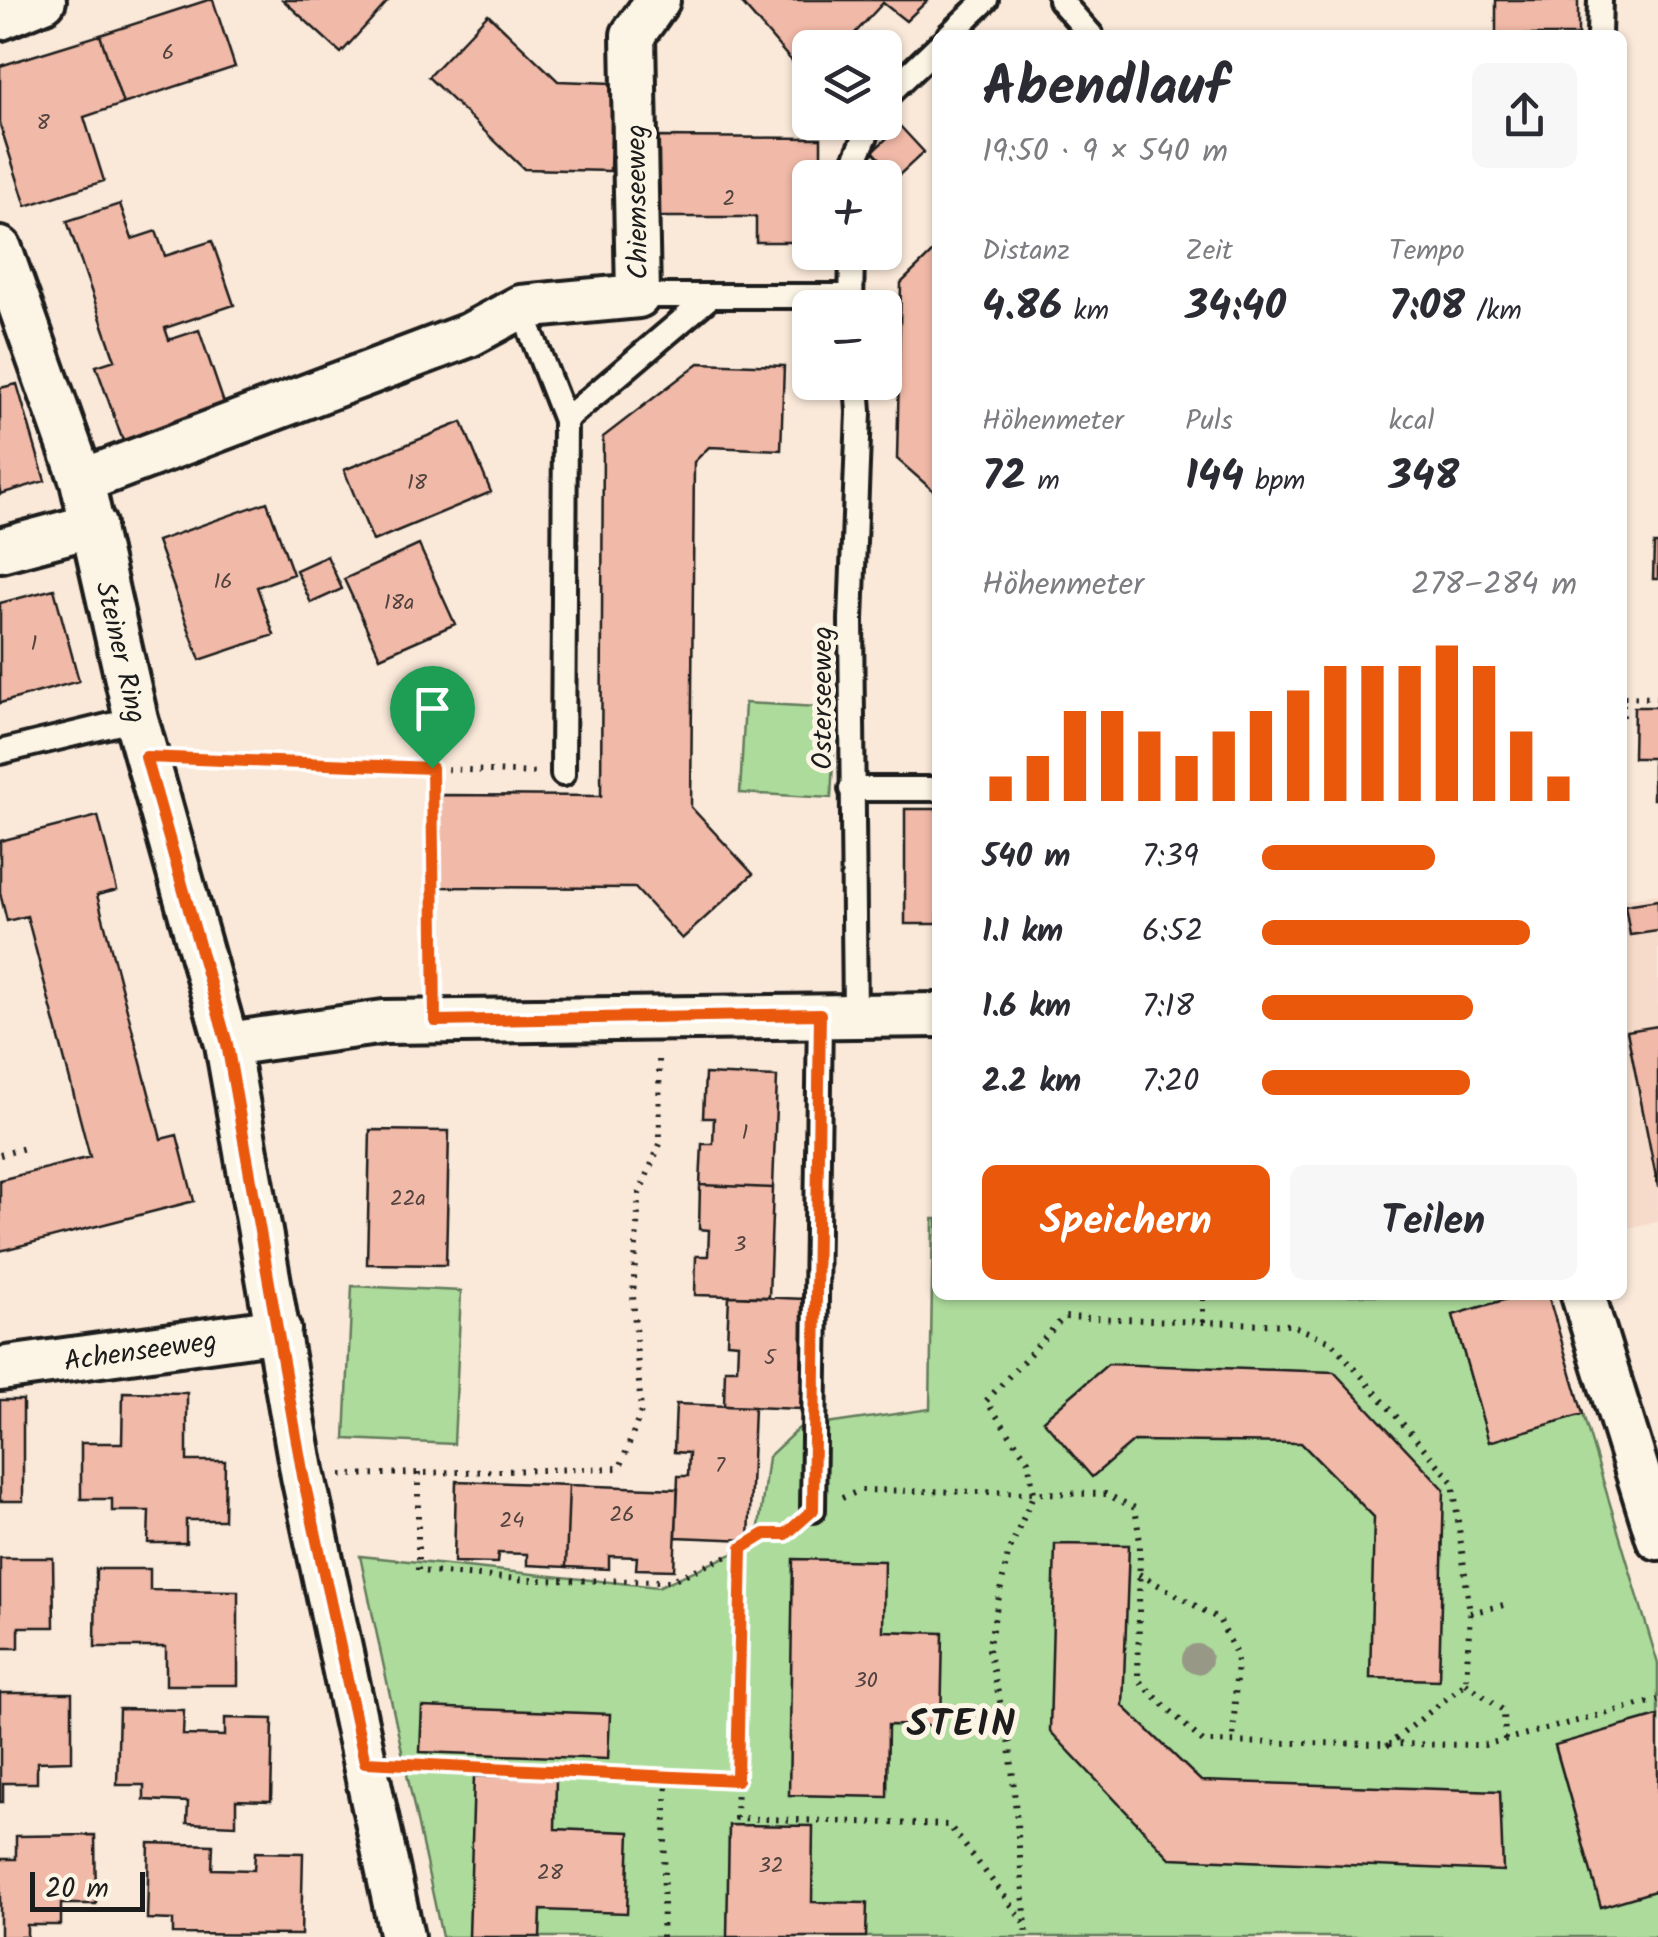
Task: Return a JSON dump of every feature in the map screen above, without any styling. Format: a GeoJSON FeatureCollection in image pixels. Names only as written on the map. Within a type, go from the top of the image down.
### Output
{"type":"FeatureCollection","features":[{"type":"Feature","properties":{"kind":"street"},"geometry":{"type":"LineString","coordinates":[[0,18],[44,0]]}},
{"type":"Feature","properties":{"kind":"street","name":"Chiemseeweg"},"geometry":{"type":"LineString","coordinates":[[522,307],[638,296],[632,35],[658,0]]}},
{"type":"Feature","properties":{"kind":"street","name":"Steiner Ring"},"geometry":{"type":"LineString","coordinates":[[0,249],[82,481],[141,738],[227,1044],[303,1476],[402,1937]]}},
{"type":"Feature","properties":{"kind":"street"},"geometry":{"type":"LineString","coordinates":[[82,481],[469,335],[522,307]]}},
{"type":"Feature","properties":{"kind":"street"},"geometry":{"type":"LineString","coordinates":[[0,550],[94,525]]}},
{"type":"Feature","properties":{"kind":"street"},"geometry":{"type":"LineString","coordinates":[[227,1044],[384,1022],[932,1016]]}},
{"type":"Feature","properties":{"kind":"street"},"geometry":{"type":"LineString","coordinates":[[1585,1300],[1658,1538]]}},
{"type":"Feature","properties":{"kind":"street","name":"Achenseeweg"},"geometry":{"type":"LineString","coordinates":[[0,1369],[279,1330]]}},
{"type":"Feature","properties":{"kind":"lane"},"geometry":{"type":"LineString","coordinates":[[954,30],[986,0]]}},
{"type":"Feature","properties":{"kind":"lane"},"geometry":{"type":"LineString","coordinates":[[1060,0],[1087,30]]}},
{"type":"Feature","properties":{"kind":"lane"},"geometry":{"type":"LineString","coordinates":[[1600,0],[1600,30]]}},
{"type":"Feature","properties":{"kind":"lane"},"geometry":{"type":"LineString","coordinates":[[902,81],[932,52]]}},
{"type":"Feature","properties":{"kind":"lane"},"geometry":{"type":"LineString","coordinates":[[638,296],[792,299]]}},
{"type":"Feature","properties":{"kind":"lane"},"geometry":{"type":"LineString","coordinates":[[565,420],[711,296]]}},
{"type":"Feature","properties":{"kind":"lane"},"geometry":{"type":"LineString","coordinates":[[522,307],[565,420],[564,774]]}},
{"type":"Feature","properties":{"kind":"lane","name":"Osterseeweg"},"geometry":{"type":"LineString","coordinates":[[813,1510],[852,788],[851,620],[858,400]]}},
{"type":"Feature","properties":{"kind":"lane"},"geometry":{"type":"LineString","coordinates":[[0,752],[141,738]]}},
{"type":"Feature","properties":{"kind":"lane"},"geometry":{"type":"LineString","coordinates":[[852,788],[932,789]]}},
{"type":"Feature","properties":{"kind":"path"},"geometry":{"type":"LineString","coordinates":[[1627,697],[1658,698]]}},
{"type":"Feature","properties":{"kind":"path"},"geometry":{"type":"LineString","coordinates":[[141,738],[432,768],[564,774]]}},
{"type":"Feature","properties":{"kind":"path"},"geometry":{"type":"LineString","coordinates":[[432,768],[435,1021]]}},
{"type":"Feature","properties":{"kind":"path"},"geometry":{"type":"LineString","coordinates":[[303,1476],[620,1468],[641,1412],[632,1296],[639,1194],[660,1144],[659,1016]]}},
{"type":"Feature","properties":{"kind":"path"},"geometry":{"type":"LineString","coordinates":[[0,1155],[25,1148]]}},
{"type":"Feature","properties":{"kind":"path"},"geometry":{"type":"LineString","coordinates":[[1202,1322],[1203,1300]]}},
{"type":"Feature","properties":{"kind":"path"},"geometry":{"type":"LineString","coordinates":[[1027,1937],[1010,1745],[988,1649],[1008,1554],[1034,1493],[1028,1460],[986,1402],[1064,1317],[1290,1325],[1332,1341],[1452,1482],[1470,1613],[1466,1683],[1387,1746]]}},
{"type":"Feature","properties":{"kind":"path"},"geometry":{"type":"LineString","coordinates":[[418,1473],[418,1571],[528,1580],[670,1582],[765,1534],[786,1534],[813,1510],[861,1490],[1106,1494],[1135,1508],[1140,1542],[1138,1680],[1202,1742],[1484,1745],[1658,1700]]}},
{"type":"Feature","properties":{"kind":"path"},"geometry":{"type":"LineString","coordinates":[[742,1548],[736,1818],[949,1824],[1026,1924]]}},
{"type":"Feature","properties":{"kind":"path"},"geometry":{"type":"LineString","coordinates":[[1140,1574],[1218,1619],[1236,1656],[1233,1742]]}},
{"type":"Feature","properties":{"kind":"path"},"geometry":{"type":"LineString","coordinates":[[1470,1613],[1508,1604]]}},
{"type":"Feature","properties":{"kind":"path"},"geometry":{"type":"LineString","coordinates":[[1466,1683],[1504,1711],[1505,1740]]}},
{"type":"Feature","properties":{"kind":"path"},"geometry":{"type":"LineString","coordinates":[[365,1762],[737,1780]]}},
{"type":"Feature","properties":{"kind":"path"},"geometry":{"type":"LineString","coordinates":[[662,1937],[667,1776]]}},
{"type":"Feature","properties":{"kind":"shaded area"},"geometry":{"type":"Polygon","coordinates":[[[1658,894],[1658,1222],[1627,1228],[1627,898],[1658,894]]]}},
{"type":"Feature","properties":{"kind":"green space"},"geometry":{"type":"Polygon","coordinates":[[[745,703],[836,708],[831,798],[740,793],[745,703]]]}},
{"type":"Feature","properties":{"kind":"green space"},"geometry":{"type":"Polygon","coordinates":[[[932,1282],[932,1300],[1504,1300],[1453,1315],[1489,1441],[1583,1414],[1658,1664],[1658,1716],[1555,1746],[1601,1906],[1658,1890],[1658,1937],[442,1937],[360,1556],[658,1587],[757,1543],[768,1457],[799,1428],[930,1409],[932,1282]]]}},
{"type":"Feature","properties":{"kind":"green space"},"geometry":{"type":"Polygon","coordinates":[[[352,1286],[461,1291],[454,1444],[345,1439],[352,1286]]]}},
{"type":"Feature","properties":{"kind":"building"},"geometry":{"type":"Polygon","coordinates":[[[213,0],[235,67],[123,104],[100,35],[213,0]]]}},
{"type":"Feature","properties":{"kind":"building"},"geometry":{"type":"Polygon","coordinates":[[[283,0],[389,0],[341,53],[283,0]]]}},
{"type":"Feature","properties":{"kind":"building"},"geometry":{"type":"Polygon","coordinates":[[[739,0],[928,0],[906,21],[883,3],[858,30],[792,30],[792,61],[739,0]]]}},
{"type":"Feature","properties":{"kind":"building"},"geometry":{"type":"Polygon","coordinates":[[[1496,0],[1578,0],[1578,30],[1496,30],[1496,0]]]}},
{"type":"Feature","properties":{"kind":"building"},"geometry":{"type":"Polygon","coordinates":[[[488,14],[558,81],[612,83],[610,171],[524,169],[428,77],[488,14]]]}},
{"type":"Feature","properties":{"kind":"building"},"geometry":{"type":"Polygon","coordinates":[[[100,35],[123,104],[84,117],[104,181],[26,206],[0,125],[0,66],[100,35]]]}},
{"type":"Feature","properties":{"kind":"building"},"geometry":{"type":"Polygon","coordinates":[[[902,128],[924,152],[902,172],[902,160],[881,160],[873,151],[885,140],[902,140],[902,128]]]}},
{"type":"Feature","properties":{"kind":"building"},"geometry":{"type":"Polygon","coordinates":[[[647,137],[821,140],[821,160],[792,160],[792,242],[756,242],[756,217],[647,217],[647,137]]]}},
{"type":"Feature","properties":{"kind":"building"},"geometry":{"type":"Polygon","coordinates":[[[120,204],[132,239],[156,231],[165,256],[212,241],[234,305],[165,328],[169,340],[199,330],[226,409],[124,444],[96,366],[115,360],[67,221],[120,204]]]}},
{"type":"Feature","properties":{"kind":"building"},"geometry":{"type":"Polygon","coordinates":[[[932,253],[932,490],[897,459],[898,400],[902,400],[901,283],[932,253]]]}},
{"type":"Feature","properties":{"kind":"building"},"geometry":{"type":"Polygon","coordinates":[[[699,363],[784,366],[781,450],[709,447],[694,462],[691,807],[753,874],[682,939],[635,888],[439,887],[440,795],[601,796],[603,437],[699,363]]]}},
{"type":"Feature","properties":{"kind":"building"},"geometry":{"type":"Polygon","coordinates":[[[17,384],[45,481],[0,494],[0,388],[17,384]]]}},
{"type":"Feature","properties":{"kind":"building"},"geometry":{"type":"Polygon","coordinates":[[[462,422],[491,492],[373,541],[344,470],[462,422]]]}},
{"type":"Feature","properties":{"kind":"building"},"geometry":{"type":"Polygon","coordinates":[[[267,502],[293,574],[257,587],[274,635],[200,660],[157,541],[267,502]]]}},
{"type":"Feature","properties":{"kind":"building"},"geometry":{"type":"Polygon","coordinates":[[[1654,544],[1658,544],[1658,579],[1653,579],[1654,544]]]}},
{"type":"Feature","properties":{"kind":"building"},"geometry":{"type":"Polygon","coordinates":[[[419,545],[455,624],[380,657],[344,579],[419,545]]]}},
{"type":"Feature","properties":{"kind":"building"},"geometry":{"type":"Polygon","coordinates":[[[327,556],[342,589],[311,603],[296,570],[327,556]]]}},
{"type":"Feature","properties":{"kind":"building"},"geometry":{"type":"Polygon","coordinates":[[[54,589],[79,681],[0,703],[0,603],[54,589]]]}},
{"type":"Feature","properties":{"kind":"building"},"geometry":{"type":"Polygon","coordinates":[[[1634,707],[1658,707],[1658,799],[1653,799],[1653,758],[1633,758],[1634,707]]]}},
{"type":"Feature","properties":{"kind":"building"},"geometry":{"type":"Polygon","coordinates":[[[905,809],[932,809],[932,924],[905,924],[905,809]]]}},
{"type":"Feature","properties":{"kind":"building"},"geometry":{"type":"Polygon","coordinates":[[[98,816],[117,890],[97,895],[161,1139],[177,1135],[194,1201],[0,1251],[0,1180],[90,1157],[27,916],[7,921],[0,893],[0,841],[98,816]]]}},
{"type":"Feature","properties":{"kind":"building"},"geometry":{"type":"Polygon","coordinates":[[[1658,900],[1658,931],[1630,935],[1627,905],[1658,900]]]}},
{"type":"Feature","properties":{"kind":"building"},"geometry":{"type":"Polygon","coordinates":[[[1658,1026],[1658,1187],[1627,1031],[1658,1026]]]}},
{"type":"Feature","properties":{"kind":"building"},"geometry":{"type":"Polygon","coordinates":[[[705,1074],[777,1077],[773,1188],[700,1185],[702,1144],[713,1144],[714,1118],[703,1118],[705,1074]]]}},
{"type":"Feature","properties":{"kind":"building"},"geometry":{"type":"Polygon","coordinates":[[[370,1130],[449,1131],[446,1265],[367,1264],[370,1130]]]}},
{"type":"Feature","properties":{"kind":"building"},"geometry":{"type":"Polygon","coordinates":[[[700,1185],[773,1188],[769,1297],[695,1295],[696,1256],[708,1256],[709,1230],[699,1229],[700,1185]]]}},
{"type":"Feature","properties":{"kind":"building"},"geometry":{"type":"Polygon","coordinates":[[[729,1296],[805,1299],[800,1409],[724,1406],[725,1369],[737,1369],[738,1343],[727,1342],[729,1296]]]}},
{"type":"Feature","properties":{"kind":"building"},"geometry":{"type":"Polygon","coordinates":[[[1504,1300],[1549,1300],[1583,1414],[1489,1442],[1453,1315],[1504,1300]]]}},
{"type":"Feature","properties":{"kind":"building"},"geometry":{"type":"Polygon","coordinates":[[[1108,1364],[1334,1372],[1444,1489],[1439,1680],[1370,1678],[1374,1517],[1301,1443],[1134,1441],[1092,1477],[1043,1420],[1108,1364]]]}},
{"type":"Feature","properties":{"kind":"building"},"geometry":{"type":"Polygon","coordinates":[[[123,1392],[187,1393],[187,1461],[225,1461],[224,1520],[186,1520],[186,1543],[148,1543],[149,1511],[112,1511],[112,1499],[81,1499],[81,1443],[122,1443],[123,1392]]]}},
{"type":"Feature","properties":{"kind":"building"},"geometry":{"type":"Polygon","coordinates":[[[0,1400],[23,1400],[23,1501],[0,1501],[0,1400]]]}},
{"type":"Feature","properties":{"kind":"building"},"geometry":{"type":"Polygon","coordinates":[[[676,1404],[754,1407],[749,1540],[676,1537],[678,1476],[688,1476],[689,1453],[674,1452],[676,1404]]]}},
{"type":"Feature","properties":{"kind":"building"},"geometry":{"type":"Polygon","coordinates":[[[456,1481],[569,1485],[566,1567],[527,1565],[527,1554],[498,1553],[497,1563],[454,1562],[456,1481]]]}},
{"type":"Feature","properties":{"kind":"building"},"geometry":{"type":"Polygon","coordinates":[[[569,1485],[678,1489],[674,1570],[636,1569],[637,1557],[609,1556],[609,1569],[566,1567],[569,1485]]]}},
{"type":"Feature","properties":{"kind":"building"},"geometry":{"type":"Polygon","coordinates":[[[1055,1544],[1129,1545],[1123,1706],[1201,1781],[1500,1791],[1503,1871],[1170,1858],[1050,1731],[1055,1544]]]}},
{"type":"Feature","properties":{"kind":"building"},"geometry":{"type":"Polygon","coordinates":[[[0,1558],[53,1558],[54,1627],[19,1627],[19,1648],[0,1648],[0,1558]]]}},
{"type":"Feature","properties":{"kind":"building"},"geometry":{"type":"Polygon","coordinates":[[[793,1559],[884,1561],[883,1631],[943,1633],[941,1726],[888,1725],[887,1797],[789,1795],[793,1559]]]}},
{"type":"Feature","properties":{"kind":"building"},"geometry":{"type":"Polygon","coordinates":[[[96,1569],[150,1569],[150,1590],[238,1591],[238,1685],[166,1685],[166,1647],[95,1647],[96,1569]]]}},
{"type":"Feature","properties":{"kind":"building"},"geometry":{"type":"Polygon","coordinates":[[[0,1693],[72,1693],[72,1761],[37,1762],[37,1783],[3,1783],[3,1802],[0,1802],[0,1693]]]}},
{"type":"Feature","properties":{"kind":"building"},"geometry":{"type":"Polygon","coordinates":[[[422,1707],[610,1714],[608,1759],[420,1752],[422,1707]]]}},
{"type":"Feature","properties":{"kind":"building"},"geometry":{"type":"Polygon","coordinates":[[[119,1709],[184,1710],[183,1735],[225,1736],[225,1718],[273,1719],[271,1801],[236,1800],[236,1825],[187,1823],[188,1802],[144,1800],[144,1785],[117,1785],[119,1709]]]}},
{"type":"Feature","properties":{"kind":"building"},"geometry":{"type":"Polygon","coordinates":[[[1658,1716],[1658,1890],[1601,1907],[1555,1745],[1658,1716]]]}},
{"type":"Feature","properties":{"kind":"building"},"geometry":{"type":"Polygon","coordinates":[[[474,1776],[556,1778],[555,1829],[630,1832],[627,1913],[541,1910],[540,1937],[469,1937],[474,1776]]]}},
{"type":"Feature","properties":{"kind":"building"},"geometry":{"type":"Polygon","coordinates":[[[729,1825],[813,1826],[812,1902],[867,1903],[866,1937],[727,1937],[729,1825]]]}},
{"type":"Feature","properties":{"kind":"building"},"geometry":{"type":"Polygon","coordinates":[[[95,1835],[96,1904],[61,1904],[61,1925],[27,1925],[27,1937],[0,1937],[0,1859],[16,1859],[16,1836],[95,1835]]]}},
{"type":"Feature","properties":{"kind":"building"},"geometry":{"type":"Polygon","coordinates":[[[149,1843],[213,1845],[212,1869],[254,1870],[255,1852],[303,1853],[301,1935],[173,1934],[173,1920],[147,1919],[149,1843]]]}},
{"type":"Feature","properties":{"kind":"district","name":"STEIN"},"geometry":{"type":"Point","coordinates":[962,1723]}},
{"type":"Feature","properties":{"kind":"route"},"geometry":{"type":"LineString","coordinates":[[146,757],[432,768],[435,1021],[820,1014],[813,1510],[786,1534],[765,1534],[742,1548],[737,1780],[365,1762],[303,1476],[227,1044],[146,757]]}}]}
